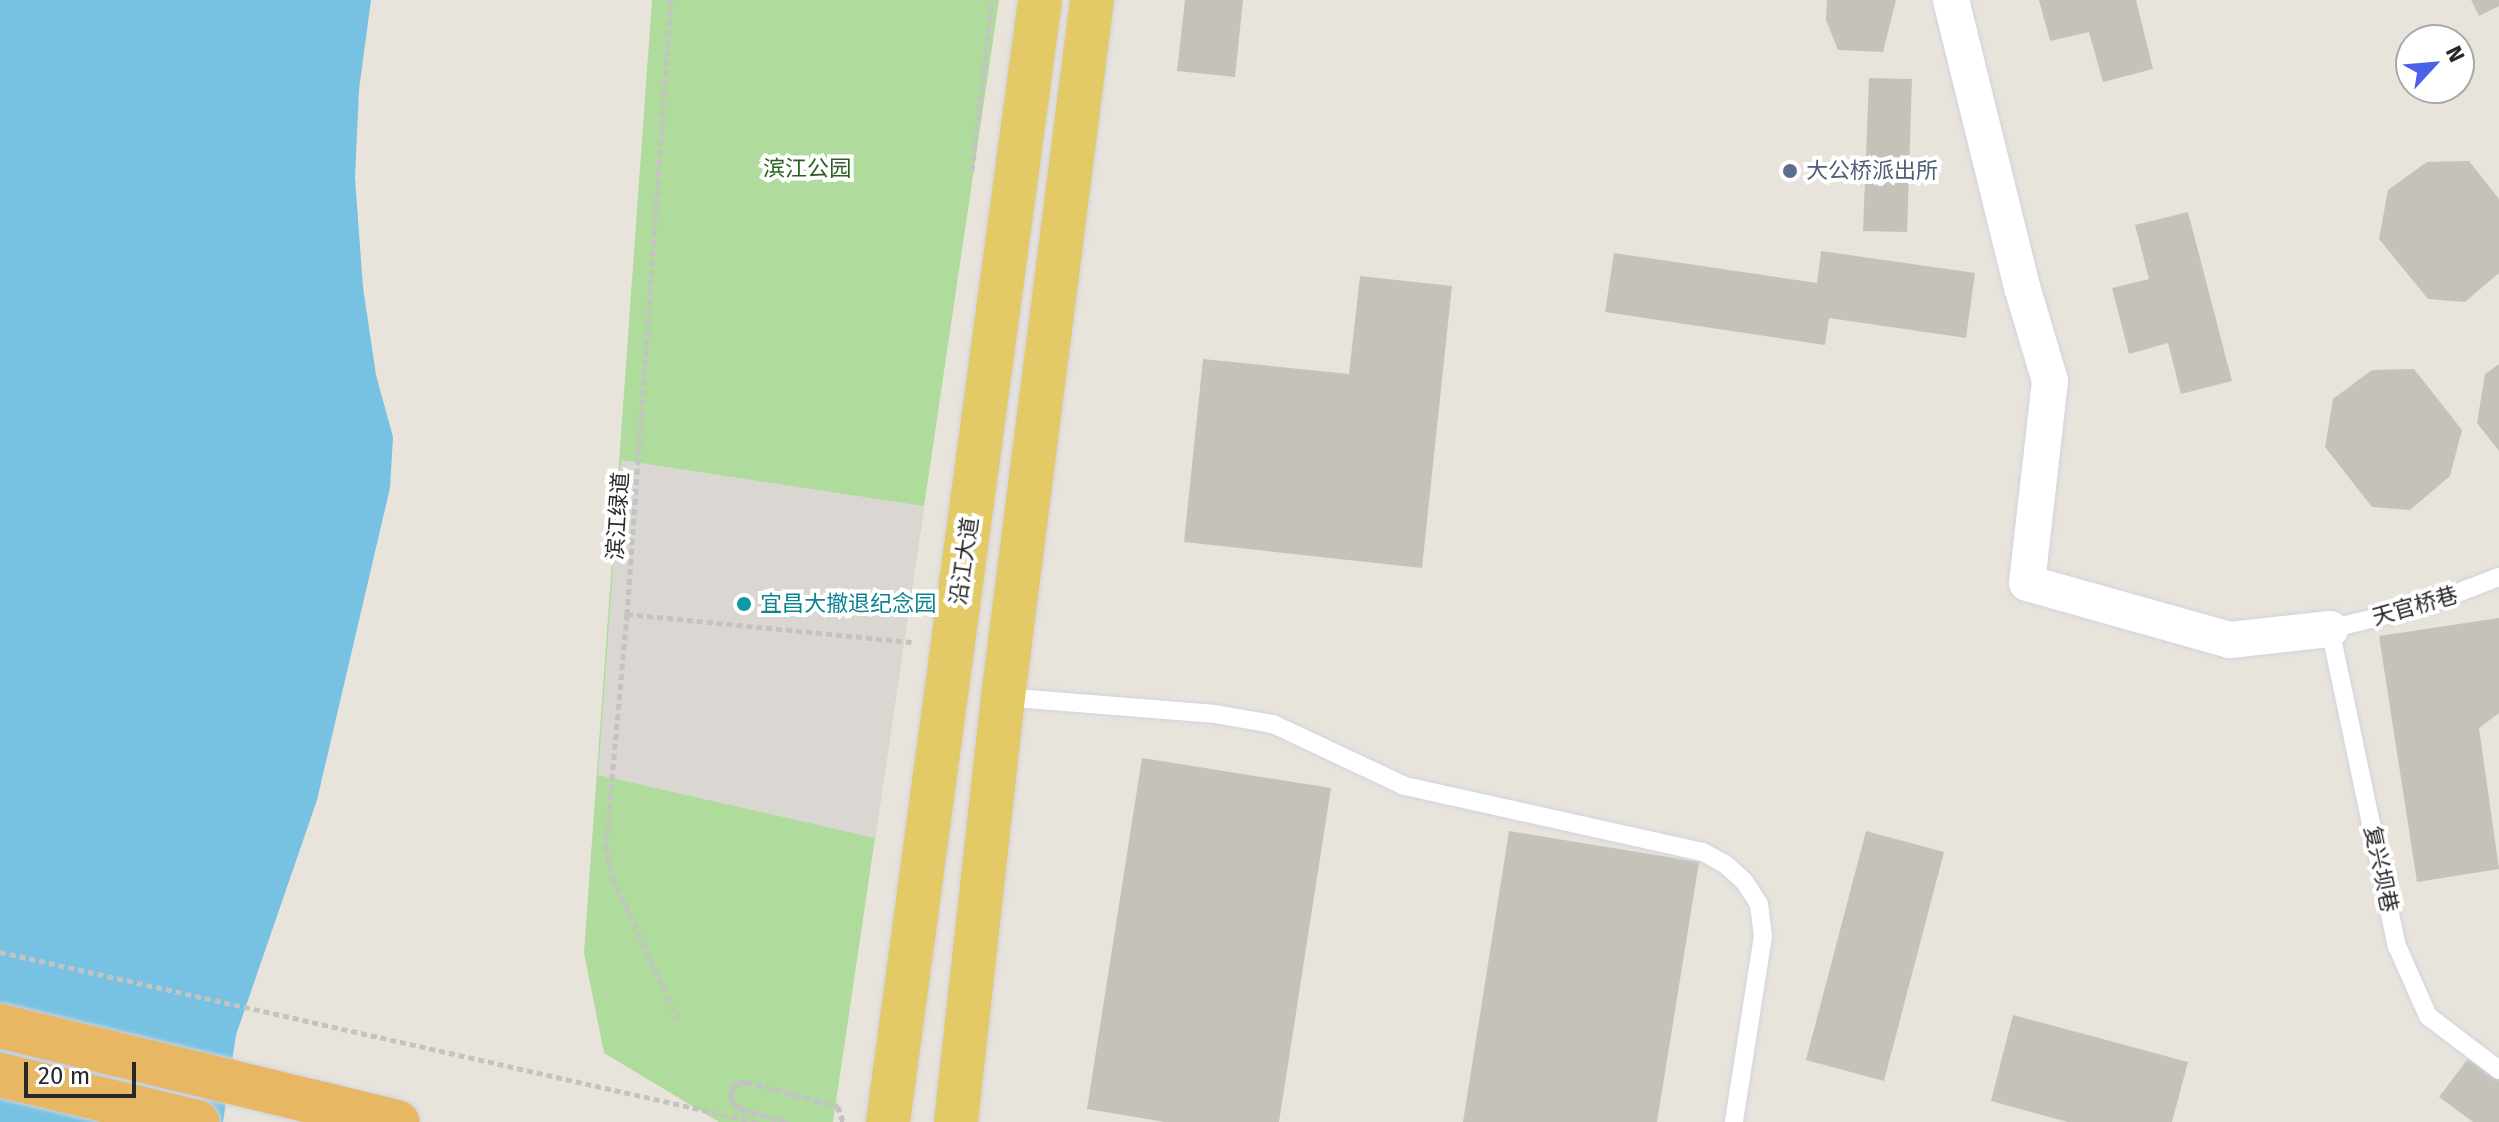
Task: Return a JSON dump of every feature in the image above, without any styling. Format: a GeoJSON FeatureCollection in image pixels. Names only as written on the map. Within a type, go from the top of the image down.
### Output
{"type":"FeatureCollection","features":[{"type":"Feature","properties":{"kind":"highway"},"geometry":{"type":"LineString","coordinates":[[0,1026],[398,1122]]}},
{"type":"Feature","properties":{"kind":"highway"},"geometry":{"type":"LineString","coordinates":[[0,1075],[197,1122]]}},
{"type":"Feature","properties":{"kind":"main road","name":"沿江大道"},"geometry":{"type":"LineString","coordinates":[[888,1122],[1040,0]]}},
{"type":"Feature","properties":{"kind":"main road"},"geometry":{"type":"LineString","coordinates":[[956,1122],[1003,697],[1092,0]]}},
{"type":"Feature","properties":{"kind":"street"},"geometry":{"type":"LineString","coordinates":[[1951,0],[2022,287],[2050,381],[2027,583],[2230,640],[2330,629]]}},
{"type":"Feature","properties":{"kind":"lane","name":"天官桥巷"},"geometry":{"type":"LineString","coordinates":[[2330,629],[2423,606],[2499,577]]}},
{"type":"Feature","properties":{"kind":"lane","name":"复兴坝巷"},"geometry":{"type":"LineString","coordinates":[[2330,629],[2397,946],[2428,1016],[2499,1070]]}},
{"type":"Feature","properties":{"kind":"lane"},"geometry":{"type":"LineString","coordinates":[[1003,697],[1215,714],[1273,724],[1405,786],[1703,852],[1725,864],[1744,881],[1759,904],[1763,936],[1734,1122]]}},
{"type":"Feature","properties":{"kind":"path","name":"滨江绿道"},"geometry":{"type":"LineString","coordinates":[[671,0],[627,614],[606,846],[608,863],[678,1019]]}},
{"type":"Feature","properties":{"kind":"path"},"geometry":{"type":"LineString","coordinates":[[627,614],[917,643]]}},
{"type":"Feature","properties":{"kind":"path"},"geometry":{"type":"LineString","coordinates":[[0,952],[757,1122]]}},
{"type":"Feature","properties":{"kind":"path"},"geometry":{"type":"LineString","coordinates":[[789,1122],[734,1106],[729,1101],[730,1087],[747,1081],[842,1104],[848,1113],[844,1122]]}},
{"type":"Feature","properties":{"kind":"path"},"geometry":{"type":"LineString","coordinates":[[789,1122],[738,1108],[730,1098],[730,1091],[739,1082],[746,1082],[837,1106],[844,1122]]}},
{"type":"Feature","properties":{"kind":"green space","name":"滨江公园"},"geometry":{"type":"Polygon","coordinates":[[[652,0],[999,0],[833,1122],[719,1122],[604,1053],[584,953],[652,0]]]}},
{"type":"Feature","properties":{"kind":"shaded area"},"geometry":{"type":"Polygon","coordinates":[[[621,460],[924,506],[875,838],[598,775],[621,460]]]}},
{"type":"Feature","properties":{"kind":"water"},"geometry":{"type":"Polygon","coordinates":[[[0,0],[371,0],[359,90],[355,178],[363,287],[376,375],[393,437],[390,488],[317,800],[236,1035],[223,1122],[0,1122],[0,0]]]}},
{"type":"Feature","properties":{"kind":"building"},"geometry":{"type":"Polygon","coordinates":[[[1185,0],[1243,0],[1235,77],[1177,71],[1185,0]]]}},
{"type":"Feature","properties":{"kind":"building"},"geometry":{"type":"Polygon","coordinates":[[[1827,0],[1896,0],[1883,52],[1838,50],[1826,20],[1827,0]]]}},
{"type":"Feature","properties":{"kind":"building"},"geometry":{"type":"Polygon","coordinates":[[[2039,0],[2136,0],[2153,69],[2103,82],[2089,32],[2050,41],[2039,0]]]}},
{"type":"Feature","properties":{"kind":"building"},"geometry":{"type":"Polygon","coordinates":[[[2471,0],[2499,0],[2499,6],[2479,16],[2471,0]]]}},
{"type":"Feature","properties":{"kind":"building"},"geometry":{"type":"Polygon","coordinates":[[[1869,78],[1912,79],[1907,232],[1863,231],[1869,78]]]}},
{"type":"Feature","properties":{"kind":"building"},"geometry":{"type":"Polygon","coordinates":[[[2469,161],[2499,199],[2499,273],[2465,302],[2428,299],[2379,239],[2388,190],[2427,162],[2469,161]]]}},
{"type":"Feature","properties":{"kind":"building"},"geometry":{"type":"Polygon","coordinates":[[[2188,212],[2232,381],[2181,394],[2168,343],[2129,354],[2112,288],[2149,279],[2135,225],[2188,212]]]}},
{"type":"Feature","properties":{"kind":"building"},"geometry":{"type":"Polygon","coordinates":[[[1821,251],[1975,273],[1966,338],[1829,318],[1825,345],[1605,312],[1614,253],[1817,283],[1821,251]]]}},
{"type":"Feature","properties":{"kind":"building"},"geometry":{"type":"Polygon","coordinates":[[[1360,276],[1452,286],[1422,568],[1184,542],[1203,359],[1349,374],[1360,276]]]}},
{"type":"Feature","properties":{"kind":"building"},"geometry":{"type":"Polygon","coordinates":[[[2499,364],[2499,451],[2477,423],[2485,374],[2499,364]]]}},
{"type":"Feature","properties":{"kind":"building"},"geometry":{"type":"Polygon","coordinates":[[[2414,369],[2462,430],[2450,476],[2410,510],[2372,507],[2325,447],[2333,399],[2372,370],[2414,369]]]}},
{"type":"Feature","properties":{"kind":"building"},"geometry":{"type":"Polygon","coordinates":[[[2499,618],[2499,713],[2479,728],[2499,869],[2417,882],[2379,636],[2499,618]]]}},
{"type":"Feature","properties":{"kind":"building"},"geometry":{"type":"Polygon","coordinates":[[[1142,758],[1331,788],[1279,1122],[1165,1122],[1087,1109],[1142,758]]]}},
{"type":"Feature","properties":{"kind":"building"},"geometry":{"type":"Polygon","coordinates":[[[1509,831],[1699,862],[1657,1122],[1463,1122],[1509,831]]]}},
{"type":"Feature","properties":{"kind":"building"},"geometry":{"type":"Polygon","coordinates":[[[1866,831],[1944,852],[1884,1081],[1806,1060],[1866,831]]]}},
{"type":"Feature","properties":{"kind":"building"},"geometry":{"type":"Polygon","coordinates":[[[2013,1015],[2188,1062],[2172,1122],[2068,1122],[1991,1101],[2013,1015]]]}},
{"type":"Feature","properties":{"kind":"building"},"geometry":{"type":"Polygon","coordinates":[[[2470,1056],[2499,1078],[2499,1122],[2473,1122],[2439,1097],[2470,1056]]]}},
{"type":"Feature","properties":{"kind":"place","name":"大公桥派出所"},"geometry":{"type":"Point","coordinates":[1790,171]}},
{"type":"Feature","properties":{"kind":"place","name":"宜昌大撤退纪念园"},"geometry":{"type":"Point","coordinates":[744,604]}}]}
